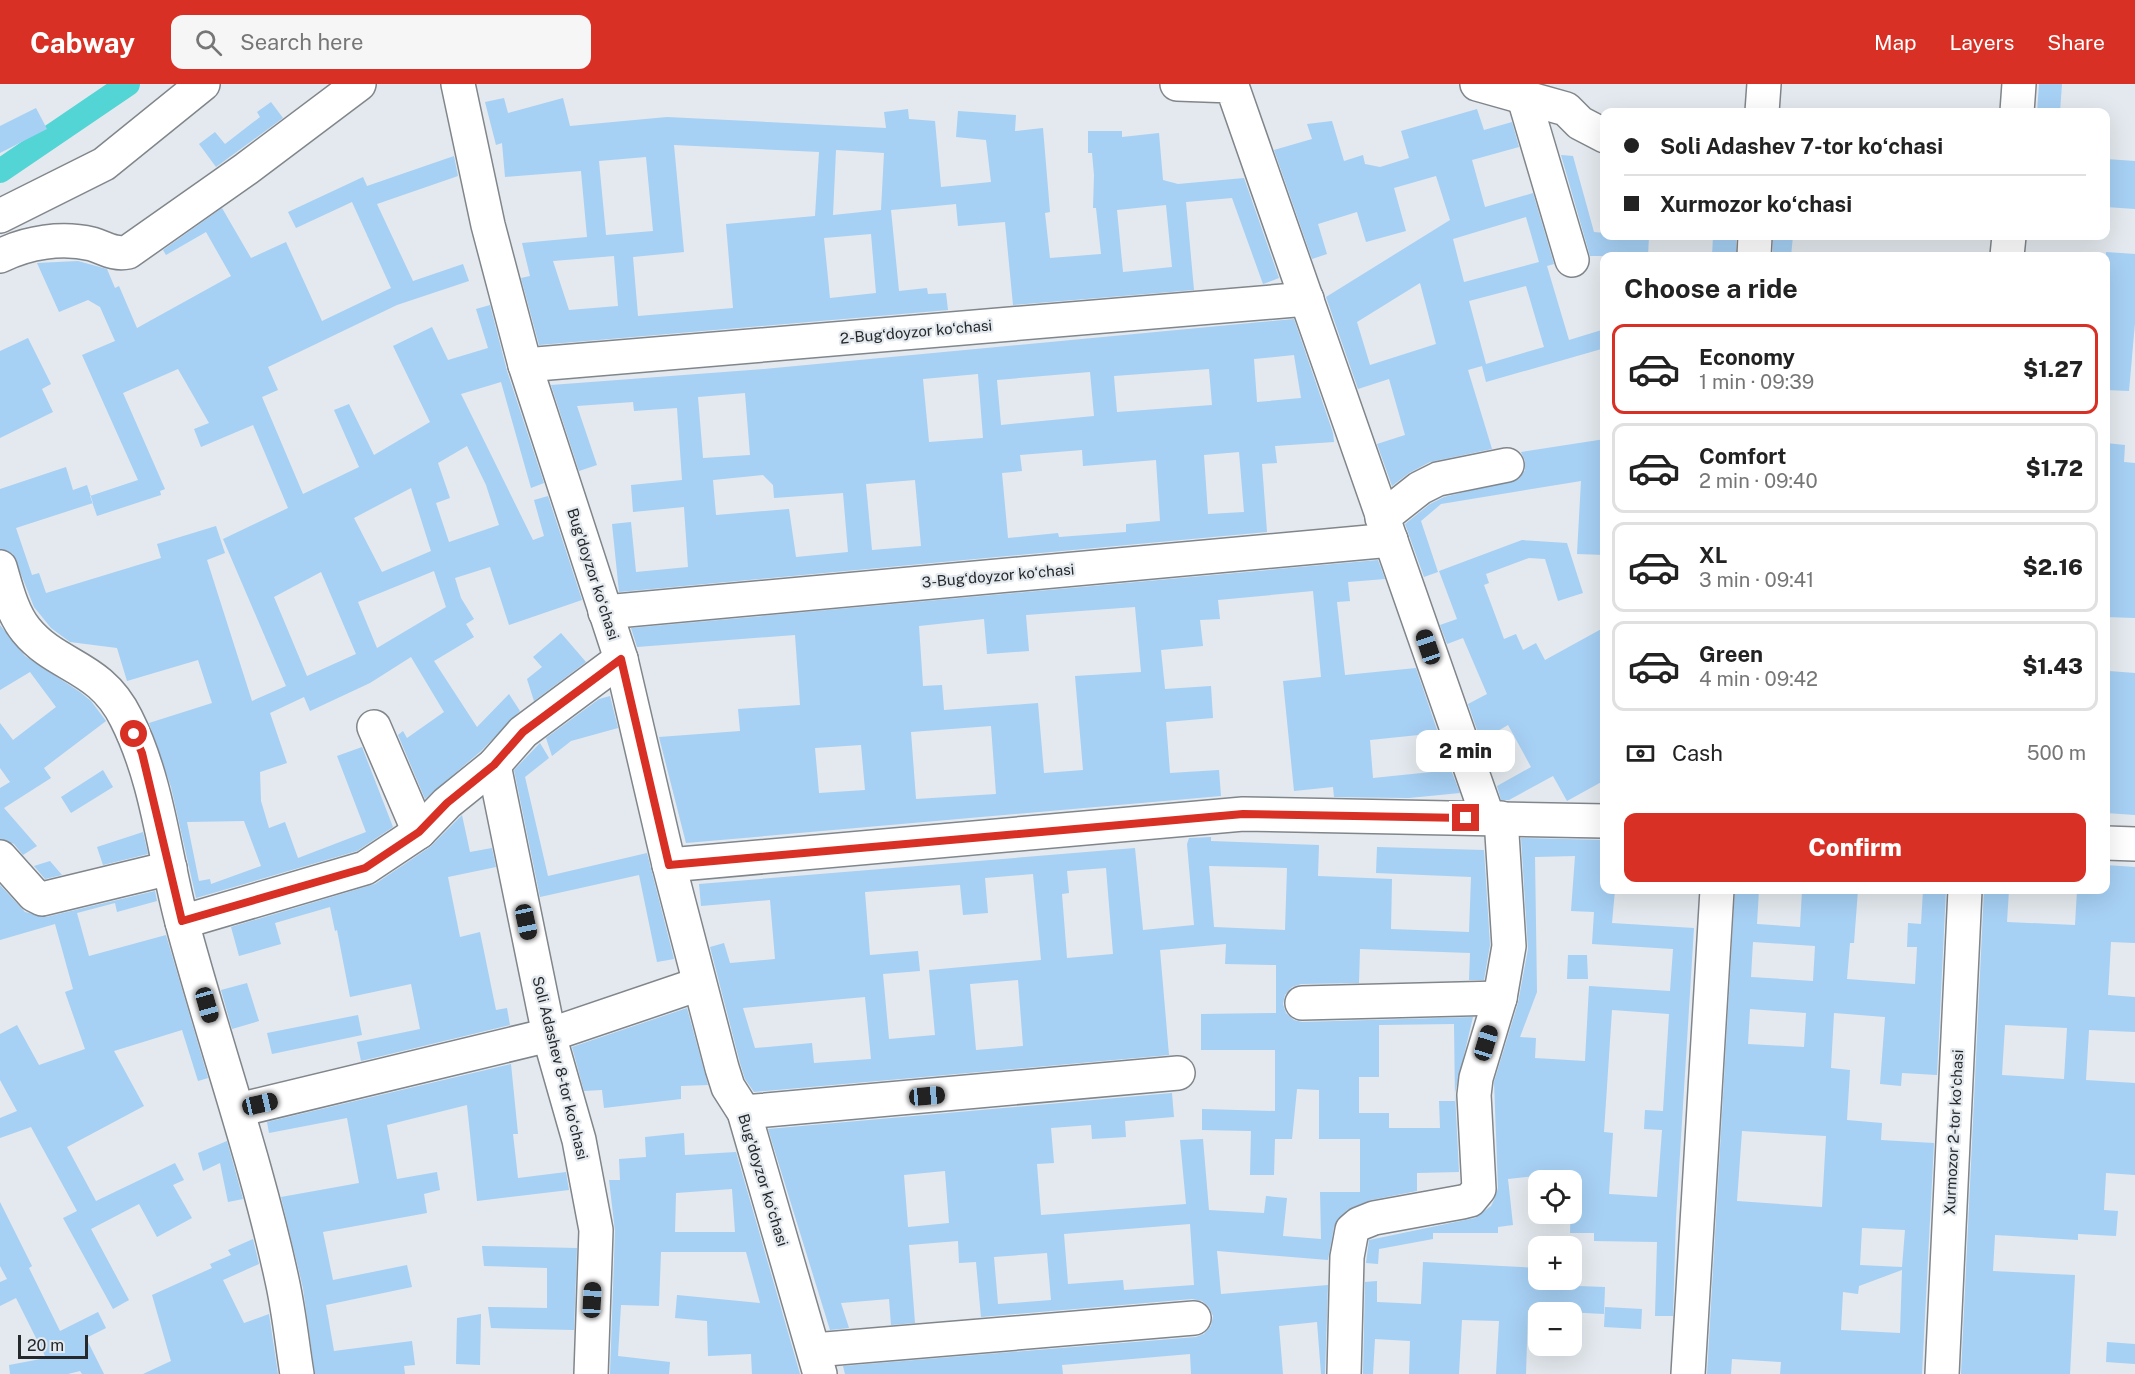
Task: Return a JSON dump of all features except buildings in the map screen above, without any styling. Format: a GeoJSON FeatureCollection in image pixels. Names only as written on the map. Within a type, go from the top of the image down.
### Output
{"type":"FeatureCollection","features":[{"type":"Feature","properties":{"kind":"street"},"geometry":{"type":"LineString","coordinates":[[0,216],[104,164],[203,84]]}},
{"type":"Feature","properties":{"kind":"street"},"geometry":{"type":"LineString","coordinates":[[0,256],[28,245],[54,241],[89,243],[119,254],[128,252],[246,169],[359,84]]}},
{"type":"Feature","properties":{"kind":"street","name":"Bug'doyzor koʻchasi"},"geometry":{"type":"LineString","coordinates":[[458,84],[488,225],[525,365],[621,659],[699,984],[728,1087],[744,1112],[817,1362]]}},
{"type":"Feature","properties":{"kind":"street"},"geometry":{"type":"LineString","coordinates":[[1177,84],[1239,85],[1307,299],[1386,529],[1495,818],[1509,946],[1500,998],[1477,1072],[1474,1095],[1479,1189],[1470,1200],[1374,1218],[1359,1224],[1352,1230],[1347,1257],[1344,1374]]}},
{"type":"Feature","properties":{"kind":"street"},"geometry":{"type":"LineString","coordinates":[[1477,84],[1566,109],[1580,123],[1600,133]]}},
{"type":"Feature","properties":{"kind":"street"},"geometry":{"type":"LineString","coordinates":[[1762,108],[1764,84]]}},
{"type":"Feature","properties":{"kind":"street"},"geometry":{"type":"LineString","coordinates":[[2017,108],[2019,84]]}},
{"type":"Feature","properties":{"kind":"street"},"geometry":{"type":"LineString","coordinates":[[1524,99],[1572,260]]}},
{"type":"Feature","properties":{"kind":"street","name":"2-Bugʻdoyzor koʻchasi"},"geometry":{"type":"LineString","coordinates":[[525,365],[1307,299]]}},
{"type":"Feature","properties":{"kind":"street"},"geometry":{"type":"LineString","coordinates":[[1386,529],[1420,488],[1438,479],[1507,465]]}},
{"type":"Feature","properties":{"kind":"street","name":"3-Bugʻdoyzor koʻchasi"},"geometry":{"type":"LineString","coordinates":[[606,612],[1386,529]]}},
{"type":"Feature","properties":{"kind":"street"},"geometry":{"type":"LineString","coordinates":[[0,567],[9,596],[25,629],[46,649],[76,665],[105,685],[125,715],[142,753],[182,921],[238,1110],[282,1281],[297,1374]]}},
{"type":"Feature","properties":{"kind":"street"},"geometry":{"type":"LineString","coordinates":[[182,921],[365,868],[419,832],[447,803],[494,765],[523,732],[621,659]]}},
{"type":"Feature","properties":{"kind":"street"},"geometry":{"type":"LineString","coordinates":[[374,727],[419,832]]}},
{"type":"Feature","properties":{"kind":"street","name":"Soli Adashev 8-tor koʻchasi"},"geometry":{"type":"LineString","coordinates":[[494,765],[549,1035],[579,1140],[596,1230],[591,1374]]}},
{"type":"Feature","properties":{"kind":"street"},"geometry":{"type":"LineString","coordinates":[[669,865],[1243,814],[1600,821]]}},
{"type":"Feature","properties":{"kind":"street"},"geometry":{"type":"LineString","coordinates":[[2110,843],[2135,844]]}},
{"type":"Feature","properties":{"kind":"street"},"geometry":{"type":"LineString","coordinates":[[0,857],[33,895],[42,899],[170,868]]}},
{"type":"Feature","properties":{"kind":"street"},"geometry":{"type":"LineString","coordinates":[[1688,1374],[1717,894]]}},
{"type":"Feature","properties":{"kind":"street","name":"Xurmozor 2-tor koʻchasi"},"geometry":{"type":"LineString","coordinates":[[1942,1374],[1965,894]]}},
{"type":"Feature","properties":{"kind":"street"},"geometry":{"type":"LineString","coordinates":[[238,1110],[549,1035],[699,984]]}},
{"type":"Feature","properties":{"kind":"street"},"geometry":{"type":"LineString","coordinates":[[1302,1002],[1500,998]]}},
{"type":"Feature","properties":{"kind":"street"},"geometry":{"type":"LineString","coordinates":[[744,1112],[1178,1073]]}},
{"type":"Feature","properties":{"kind":"street"},"geometry":{"type":"LineString","coordinates":[[817,1362],[1194,1318]]}},
{"type":"Feature","properties":{"kind":"waterway"},"geometry":{"type":"LineString","coordinates":[[0,171],[128,84]]}},
{"type":"Feature","properties":{"kind":"route"},"geometry":{"type":"LineString","coordinates":[[134,734],[142,753],[182,921],[365,868],[419,832],[447,803],[494,765],[523,732],[621,659],[669,865],[1243,814],[1466,818]]}}]}
